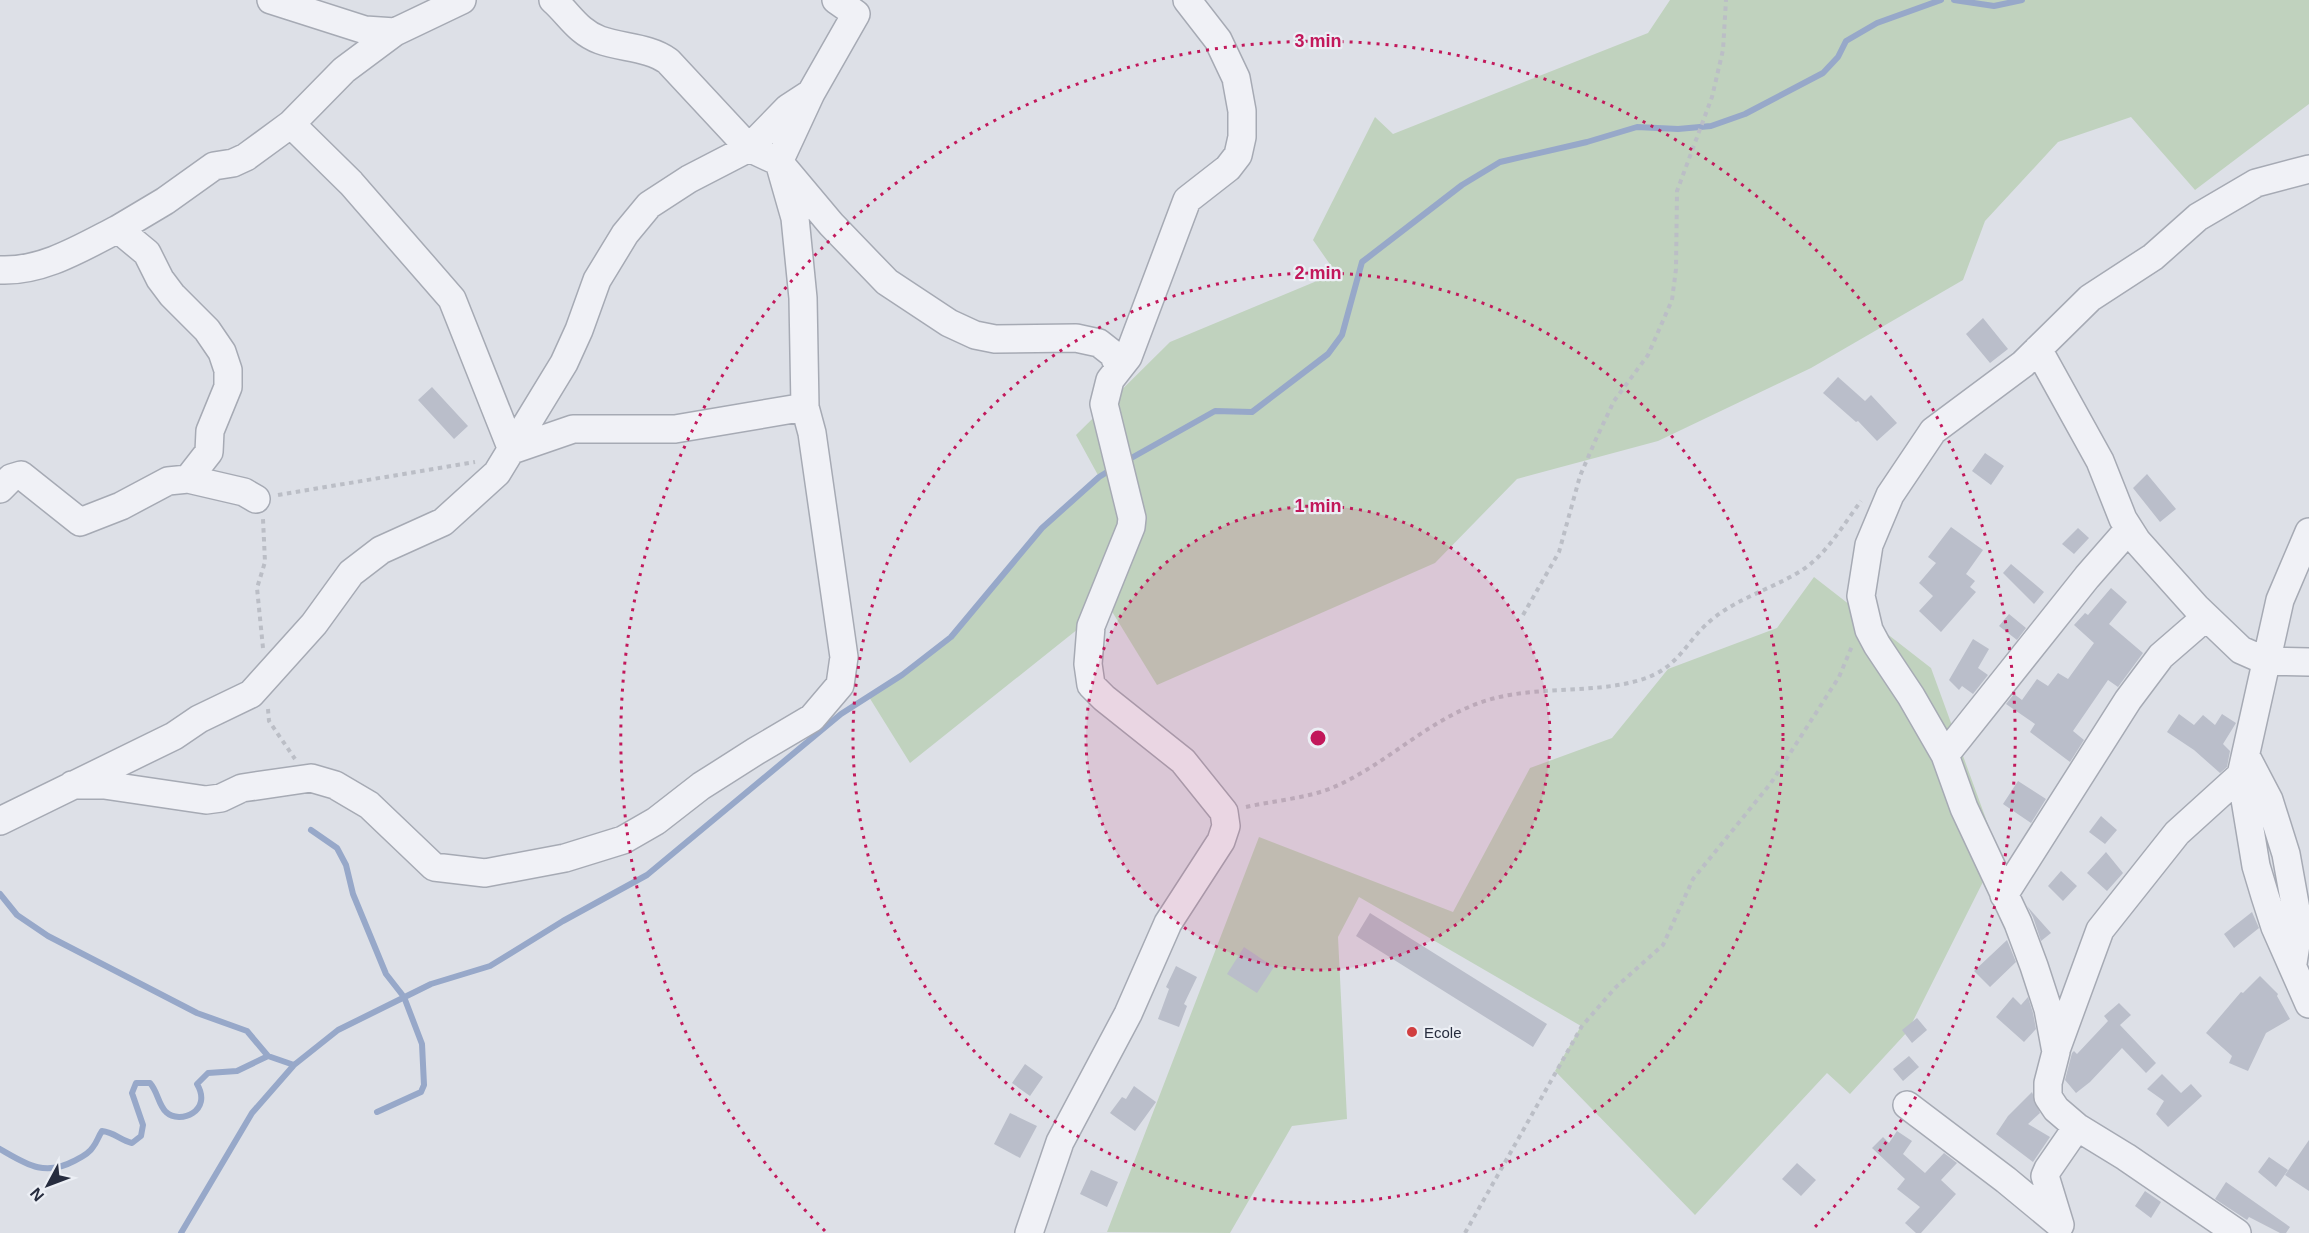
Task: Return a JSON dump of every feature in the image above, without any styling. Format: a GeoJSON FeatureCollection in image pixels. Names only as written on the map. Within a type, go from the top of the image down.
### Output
{"type":"FeatureCollection","features":[{"type":"Feature","properties":{"kind":"street"},"geometry":{"type":"LineString","coordinates":[[271,0],[365,30],[395,32]]}},
{"type":"Feature","properties":{"kind":"street"},"geometry":{"type":"LineString","coordinates":[[0,270],[19,271],[41,265],[118,229],[165,201],[214,166],[233,163],[246,157],[291,124],[344,70],[395,32],[462,0]]}},
{"type":"Feature","properties":{"kind":"street"},"geometry":{"type":"LineString","coordinates":[[553,0],[574,24],[600,40],[658,54],[749,148],[779,162],[831,224],[887,282],[949,323],[975,335],[995,339],[1076,338],[1099,343],[1113,354],[1119,367]]}},
{"type":"Feature","properties":{"kind":"street"},"geometry":{"type":"LineString","coordinates":[[1029,1233],[1060,1142],[1128,1014],[1168,923],[1221,841],[1226,826],[1224,812],[1183,761],[1091,685],[1088,664],[1091,626],[1131,527],[1129,507],[1104,404],[1105,390],[1128,357],[1187,200],[1228,168],[1238,155],[1242,137],[1242,111],[1236,78],[1218,40],[1187,0]]}},
{"type":"Feature","properties":{"kind":"street"},"geometry":{"type":"LineString","coordinates":[[72,785],[104,785],[206,800],[221,798],[242,788],[311,778],[335,785],[369,805],[434,867],[452,871],[485,873],[565,858],[622,840],[656,820],[738,762],[812,718],[840,684],[844,657],[812,433],[805,407],[802,298],[795,218],[779,162],[852,5]]}},
{"type":"Feature","properties":{"kind":"street"},"geometry":{"type":"LineString","coordinates":[[1,818],[174,736],[199,719],[250,694],[314,624],[351,573],[381,550],[443,522],[497,472],[512,450],[564,363],[597,280],[625,234],[649,205],[689,179],[749,148],[788,108],[811,93]]}},
{"type":"Feature","properties":{"kind":"street"},"geometry":{"type":"LineString","coordinates":[[291,124],[351,183],[452,299],[512,450]]}},
{"type":"Feature","properties":{"kind":"street"},"geometry":{"type":"LineString","coordinates":[[2056,1052],[2048,1009],[2018,923],[1964,808],[1945,755],[1869,630],[1861,596],[1869,545],[1890,495],[1934,431],[2023,364],[2090,298],[2153,257],[2198,217],[2256,183],[2309,169]]}},
{"type":"Feature","properties":{"kind":"street"},"geometry":{"type":"LineString","coordinates":[[118,229],[147,253],[172,295],[207,330],[222,352],[228,370],[228,387],[210,430],[209,452],[188,479]]}},
{"type":"Feature","properties":{"kind":"street"},"geometry":{"type":"LineString","coordinates":[[2038,349],[2100,461],[2129,529],[2206,617],[2241,650],[2266,661],[2309,662]]}},
{"type":"Feature","properties":{"kind":"street"},"geometry":{"type":"LineString","coordinates":[[512,450],[573,429],[675,429],[805,407]]}},
{"type":"Feature","properties":{"kind":"street"},"geometry":{"type":"LineString","coordinates":[[0,489],[10,478],[21,475],[80,522],[121,506],[168,481],[188,479],[244,492],[256,499]]}},
{"type":"Feature","properties":{"kind":"street"},"geometry":{"type":"LineString","coordinates":[[1945,755],[2087,577],[2129,529]]}},
{"type":"Feature","properties":{"kind":"street"},"geometry":{"type":"LineString","coordinates":[[2309,531],[2280,600],[2243,766],[2256,866],[2275,927],[2293,963],[2309,1004]]}},
{"type":"Feature","properties":{"kind":"street"},"geometry":{"type":"LineString","coordinates":[[2004,894],[2135,691],[2161,656],[2206,617]]}},
{"type":"Feature","properties":{"kind":"street"},"geometry":{"type":"LineString","coordinates":[[2237,1233],[2126,1157],[2077,1127],[2056,1109],[2048,1097],[2048,1083],[2056,1052],[2100,930],[2177,832],[2243,766]]}},
{"type":"Feature","properties":{"kind":"street"},"geometry":{"type":"LineString","coordinates":[[1907,1105],[2006,1179],[2063,1228]]}},
{"type":"Feature","properties":{"kind":"street"},"geometry":{"type":"LineString","coordinates":[[2063,1228],[2045,1176],[2048,1168],[2077,1127]]}},
{"type":"Feature","properties":{"kind":"path"},"geometry":{"type":"LineString","coordinates":[[1523,615],[1559,552],[1580,476],[1610,411],[1648,355],[1672,300],[1676,269],[1677,191],[1712,97],[1724,50],[1726,0]]}},
{"type":"Feature","properties":{"kind":"path"},"geometry":{"type":"LineString","coordinates":[[256,499],[479,461]]}},
{"type":"Feature","properties":{"kind":"path"},"geometry":{"type":"LineString","coordinates":[[1224,812],[1332,788],[1363,772],[1436,725],[1480,703],[1549,688],[1618,685],[1668,669],[1713,618],[1738,601],[1800,572],[1821,553],[1864,497]]}},
{"type":"Feature","properties":{"kind":"path"},"geometry":{"type":"LineString","coordinates":[[1465,1233],[1582,1026],[1616,987],[1663,945],[1693,879],[1771,783],[1839,677],[1854,641]]}},
{"type":"Feature","properties":{"kind":"green space"},"geometry":{"type":"Polygon","coordinates":[[[1670,0],[2309,0],[2309,104],[2195,190],[2131,117],[2058,142],[1985,221],[1963,280],[1811,368],[1658,441],[1517,479],[1435,563],[1157,685],[1108,605],[910,763],[869,697],[951,637],[1042,528],[1099,477],[1076,435],[1170,342],[1336,273],[1313,240],[1375,117],[1393,134],[1648,33],[1670,0]]]}},
{"type":"Feature","properties":{"kind":"green space"},"geometry":{"type":"Polygon","coordinates":[[[1814,577],[1931,668],[1998,852],[1908,1031],[1850,1094],[1827,1073],[1695,1215],[1555,1071],[1581,1026],[1359,897],[1338,937],[1347,1119],[1292,1126],[1230,1233],[1107,1232],[1259,837],[1453,912],[1530,768],[1612,738],[1668,669],[1777,628],[1814,577]]]}},
{"type":"Feature","properties":{"kind":"building"},"geometry":{"type":"Polygon","coordinates":[[[1983,318],[2008,349],[1990,363],[1966,334],[1983,318]]]}},
{"type":"Feature","properties":{"kind":"building"},"geometry":{"type":"Polygon","coordinates":[[[1838,377],[1865,401],[1871,395],[1897,423],[1877,441],[1858,421],[1856,422],[1823,393],[1838,377]]]}},
{"type":"Feature","properties":{"kind":"building"},"geometry":{"type":"Polygon","coordinates":[[[432,387],[468,426],[454,439],[418,400],[432,387]]]}},
{"type":"Feature","properties":{"kind":"building"},"geometry":{"type":"Polygon","coordinates":[[[1985,453],[2004,466],[1991,485],[1972,471],[1985,453]]]}},
{"type":"Feature","properties":{"kind":"building"},"geometry":{"type":"Polygon","coordinates":[[[2147,474],[2176,509],[2160,522],[2133,488],[2147,474]]]}},
{"type":"Feature","properties":{"kind":"building"},"geometry":{"type":"Polygon","coordinates":[[[1951,527],[1983,550],[1966,574],[1975,581],[1970,587],[1976,592],[1941,632],[1919,611],[1933,596],[1919,583],[1936,563],[1928,557],[1951,527]]]}},
{"type":"Feature","properties":{"kind":"building"},"geometry":{"type":"Polygon","coordinates":[[[2078,528],[2089,538],[2074,554],[2062,544],[2078,528]]]}},
{"type":"Feature","properties":{"kind":"building"},"geometry":{"type":"Polygon","coordinates":[[[2011,564],[2044,592],[2034,604],[2003,573],[2011,564]]]}},
{"type":"Feature","properties":{"kind":"building"},"geometry":{"type":"Polygon","coordinates":[[[2111,588],[2127,602],[2109,624],[2143,653],[2118,687],[2108,680],[2073,731],[2084,740],[2070,762],[2030,732],[2035,724],[2006,704],[2014,694],[2022,700],[2037,679],[2048,686],[2058,673],[2068,679],[2094,643],[2074,625],[2085,613],[2088,615],[2111,588]]]}},
{"type":"Feature","properties":{"kind":"building"},"geometry":{"type":"Polygon","coordinates":[[[2009,614],[2026,628],[2017,640],[1999,626],[2009,614]]]}},
{"type":"Feature","properties":{"kind":"building"},"geometry":{"type":"Polygon","coordinates":[[[1973,639],[1989,649],[1978,668],[1988,675],[1973,694],[1962,686],[1959,690],[1949,680],[1973,639]]]}},
{"type":"Feature","properties":{"kind":"building"},"geometry":{"type":"Polygon","coordinates":[[[2179,714],[2194,725],[2203,715],[2215,725],[2222,714],[2236,723],[2223,744],[2230,751],[2227,767],[2220,773],[2194,750],[2167,732],[2179,714]]]}},
{"type":"Feature","properties":{"kind":"building"},"geometry":{"type":"Polygon","coordinates":[[[2018,781],[2046,799],[2031,823],[2003,804],[2018,781]]]}},
{"type":"Feature","properties":{"kind":"building"},"geometry":{"type":"Polygon","coordinates":[[[2101,816],[2117,830],[2105,844],[2089,832],[2101,816]]]}},
{"type":"Feature","properties":{"kind":"building"},"geometry":{"type":"Polygon","coordinates":[[[2106,852],[2123,873],[2107,891],[2087,873],[2106,852]]]}},
{"type":"Feature","properties":{"kind":"building"},"geometry":{"type":"Polygon","coordinates":[[[2061,871],[2077,886],[2063,901],[2048,886],[2061,871]]]}},
{"type":"Feature","properties":{"kind":"building"},"geometry":{"type":"Polygon","coordinates":[[[2027,906],[2051,933],[2041,941],[2033,917],[2027,906]]]}},
{"type":"Feature","properties":{"kind":"building"},"geometry":{"type":"Polygon","coordinates":[[[2252,912],[2259,928],[2234,948],[2224,934],[2252,912]]]}},
{"type":"Feature","properties":{"kind":"building"},"geometry":{"type":"Polygon","coordinates":[[[1370,913],[1547,1024],[1533,1047],[1356,936],[1370,913]]]}},
{"type":"Feature","properties":{"kind":"building"},"geometry":{"type":"Polygon","coordinates":[[[2007,940],[2016,962],[1990,987],[1974,971],[2007,940]]]}},
{"type":"Feature","properties":{"kind":"building"},"geometry":{"type":"Polygon","coordinates":[[[1244,947],[1274,967],[1257,993],[1227,974],[1244,947]]]}},
{"type":"Feature","properties":{"kind":"building"},"geometry":{"type":"Polygon","coordinates":[[[1176,966],[1197,977],[1184,1004],[1187,1006],[1179,1027],[1158,1019],[1169,989],[1166,987],[1176,966]]]}},
{"type":"Feature","properties":{"kind":"building"},"geometry":{"type":"Polygon","coordinates":[[[2260,976],[2278,994],[2290,1019],[2266,1033],[2248,1071],[2229,1063],[2232,1056],[2206,1033],[2241,992],[2243,993],[2260,976]]]}},
{"type":"Feature","properties":{"kind":"building"},"geometry":{"type":"Polygon","coordinates":[[[2013,997],[2021,1005],[2028,997],[2033,1013],[2036,1029],[2024,1042],[1996,1017],[2013,997]]]}},
{"type":"Feature","properties":{"kind":"building"},"geometry":{"type":"Polygon","coordinates":[[[2119,1003],[2131,1015],[2120,1025],[2156,1063],[2146,1073],[2122,1048],[2090,1082],[2076,1093],[2065,1080],[2072,1053],[2074,1051],[2077,1054],[2108,1021],[2104,1016],[2119,1003]]]}},
{"type":"Feature","properties":{"kind":"building"},"geometry":{"type":"Polygon","coordinates":[[[1917,1018],[1927,1030],[1912,1043],[1902,1030],[1917,1018]]]}},
{"type":"Feature","properties":{"kind":"building"},"geometry":{"type":"Polygon","coordinates":[[[1909,1056],[1919,1067],[1903,1081],[1893,1069],[1909,1056]]]}},
{"type":"Feature","properties":{"kind":"building"},"geometry":{"type":"Polygon","coordinates":[[[1025,1064],[1043,1077],[1030,1096],[1012,1083],[1025,1064]]]}},
{"type":"Feature","properties":{"kind":"building"},"geometry":{"type":"Polygon","coordinates":[[[2162,1074],[2181,1093],[2191,1084],[2202,1096],[2168,1127],[2156,1114],[2164,1101],[2147,1089],[2162,1074]]]}},
{"type":"Feature","properties":{"kind":"building"},"geometry":{"type":"Polygon","coordinates":[[[1134,1086],[1156,1102],[1135,1131],[1110,1113],[1122,1097],[1126,1099],[1134,1086]]]}},
{"type":"Feature","properties":{"kind":"building"},"geometry":{"type":"Polygon","coordinates":[[[2032,1092],[2040,1113],[2028,1124],[2050,1137],[2033,1162],[1996,1134],[2008,1116],[2032,1092]]]}},
{"type":"Feature","properties":{"kind":"building"},"geometry":{"type":"Polygon","coordinates":[[[1010,1113],[1037,1126],[1020,1158],[994,1144],[1010,1113]]]}},
{"type":"Feature","properties":{"kind":"building"},"geometry":{"type":"Polygon","coordinates":[[[1897,1131],[1912,1141],[1903,1154],[1925,1173],[1944,1153],[1957,1163],[1941,1180],[1956,1194],[1921,1233],[1916,1233],[1905,1223],[1920,1207],[1897,1189],[1905,1179],[1872,1148],[1883,1137],[1889,1143],[1897,1131]]]}},
{"type":"Feature","properties":{"kind":"building"},"geometry":{"type":"Polygon","coordinates":[[[2309,1140],[2309,1191],[2285,1175],[2309,1140]]]}},
{"type":"Feature","properties":{"kind":"building"},"geometry":{"type":"Polygon","coordinates":[[[2269,1157],[2288,1170],[2276,1187],[2258,1172],[2269,1157]]]}},
{"type":"Feature","properties":{"kind":"building"},"geometry":{"type":"Polygon","coordinates":[[[1797,1163],[1816,1180],[1801,1196],[1782,1179],[1797,1163]]]}},
{"type":"Feature","properties":{"kind":"building"},"geometry":{"type":"Polygon","coordinates":[[[1091,1170],[1118,1182],[1107,1207],[1080,1194],[1091,1170]]]}},
{"type":"Feature","properties":{"kind":"building"},"geometry":{"type":"Polygon","coordinates":[[[2226,1182],[2290,1227],[2286,1233],[2280,1233],[2249,1217],[2247,1220],[2215,1199],[2226,1182]]]}},
{"type":"Feature","properties":{"kind":"building"},"geometry":{"type":"Polygon","coordinates":[[[2145,1191],[2161,1202],[2151,1218],[2135,1206],[2145,1191]]]}},
{"type":"Feature","properties":{"kind":"waterway"},"geometry":{"type":"LineString","coordinates":[[1126,461],[1215,411],[1252,412],[1328,354],[1342,335],[1362,262],[1462,185],[1500,162],[1587,142],[1637,127],[1678,129],[1711,126],[1745,114],[1823,73],[1838,57],[1846,41],[1877,23],[1941,0]]}},
{"type":"Feature","properties":{"kind":"waterway"},"geometry":{"type":"LineString","coordinates":[[1954,0],[1994,6],[2022,0]]}},
{"type":"Feature","properties":{"kind":"waterway"},"geometry":{"type":"LineString","coordinates":[[181,1233],[252,1113],[294,1065],[338,1030],[431,984],[490,966],[563,921],[647,875],[841,714],[902,675],[951,637],[1042,528],[1099,477],[1112,469]]}},
{"type":"Feature","properties":{"kind":"waterway"},"geometry":{"type":"LineString","coordinates":[[311,830],[337,848],[346,865],[353,894],[386,974],[404,997],[422,1044],[424,1085],[421,1092],[377,1112]]}},
{"type":"Feature","properties":{"kind":"waterway"},"geometry":{"type":"LineString","coordinates":[[0,894],[17,915],[48,936],[197,1013],[247,1031],[268,1056]]}},
{"type":"Feature","properties":{"kind":"waterway"},"geometry":{"type":"LineString","coordinates":[[0,1149],[36,1167],[63,1166],[89,1152],[102,1131],[132,1143],[141,1136],[143,1125],[132,1093],[136,1083],[150,1083],[166,1112],[179,1117],[193,1113],[198,1108],[201,1093],[197,1084],[208,1073],[237,1071],[268,1056],[294,1065]]}},
{"type":"Feature","properties":{"kind":"place","name":"Ecole"},"geometry":{"type":"Point","coordinates":[1412,1032]}}]}
